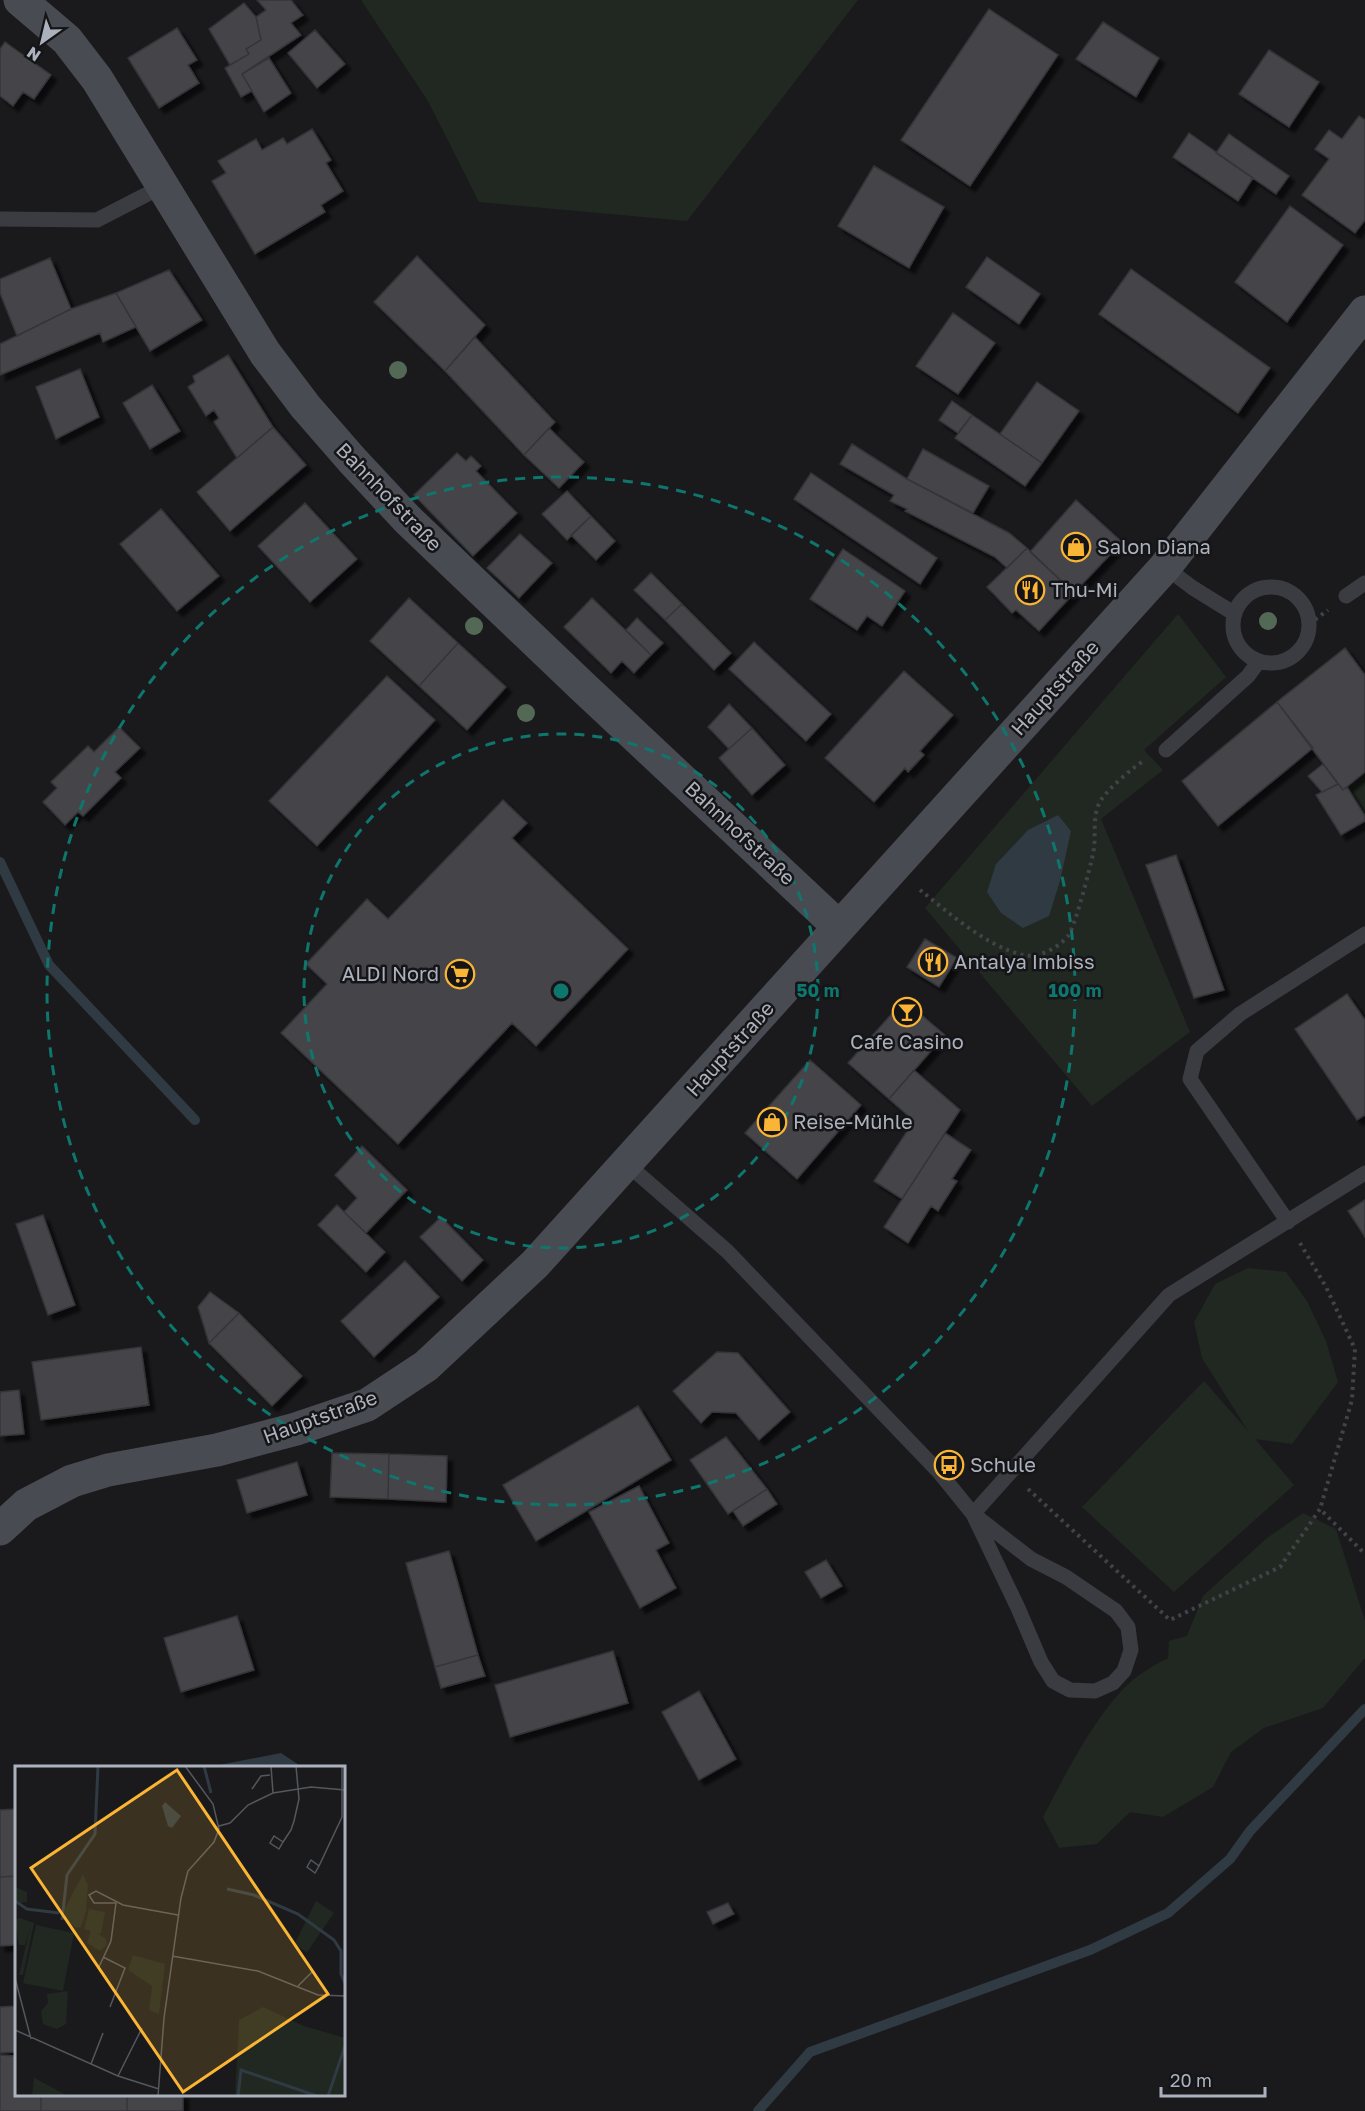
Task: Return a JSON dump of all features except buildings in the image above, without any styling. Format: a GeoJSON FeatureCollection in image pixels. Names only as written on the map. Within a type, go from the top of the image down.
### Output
{"type":"FeatureCollection","features":[{"type":"Feature","properties":{"kind":"main road","name":"Bahnhofstraße"},"geometry":{"type":"LineString","coordinates":[[20,0],[67,40],[97,79],[265,353],[305,406],[352,460],[407,519],[839,927]]}},
{"type":"Feature","properties":{"kind":"main road","name":"Hauptstraße"},"geometry":{"type":"LineString","coordinates":[[0,1529],[26,1505],[72,1481],[108,1470],[218,1450],[296,1429],[367,1405],[426,1366],[535,1264],[1165,567],[1365,312]]}},
{"type":"Feature","properties":{"kind":"lane"},"geometry":{"type":"LineString","coordinates":[[0,219],[97,220],[163,186]]}},
{"type":"Feature","properties":{"kind":"lane"},"geometry":{"type":"LineString","coordinates":[[1165,567],[1193,588],[1235,614]]}},
{"type":"Feature","properties":{"kind":"lane"},"geometry":{"type":"LineString","coordinates":[[1346,596],[1365,584]]}},
{"type":"Feature","properties":{"kind":"lane"},"geometry":{"type":"LineString","coordinates":[[1282,588],[1293,593],[1307,612],[1308,636],[1294,656],[1271,663],[1259,661],[1240,647],[1233,626],[1235,614],[1240,603],[1258,589],[1282,588]]}},
{"type":"Feature","properties":{"kind":"lane"},"geometry":{"type":"LineString","coordinates":[[1166,750],[1248,676],[1259,661]]}},
{"type":"Feature","properties":{"kind":"lane"},"geometry":{"type":"LineString","coordinates":[[1288,1222],[1190,1079],[1197,1051],[1240,1014],[1365,934]]}},
{"type":"Feature","properties":{"kind":"lane"},"geometry":{"type":"LineString","coordinates":[[627,1164],[727,1251],[939,1472],[973,1515],[1041,1662],[1053,1681],[1070,1690],[1095,1691],[1113,1683],[1124,1671],[1131,1650],[1128,1627],[1116,1611],[1066,1577],[1031,1559],[973,1515]]}},
{"type":"Feature","properties":{"kind":"lane"},"geometry":{"type":"LineString","coordinates":[[973,1515],[1169,1295],[1365,1173]]}},
{"type":"Feature","properties":{"kind":"path"},"geometry":{"type":"LineString","coordinates":[[920,890],[994,943],[1025,956],[1048,952],[1069,935],[1094,852],[1095,822],[1101,801],[1142,762],[1166,750]]}},
{"type":"Feature","properties":{"kind":"path"},"geometry":{"type":"LineString","coordinates":[[1010,1473],[1170,1620],[1280,1567],[1320,1509],[1353,1400],[1355,1349],[1326,1287],[1288,1222]]}},
{"type":"Feature","properties":{"kind":"path"},"geometry":{"type":"LineString","coordinates":[[1320,1509],[1365,1554]]}},
{"type":"Feature","properties":{"kind":"shaded area"},"geometry":{"type":"Polygon","coordinates":[[[361,0],[858,0],[687,221],[479,202],[428,101],[361,0]]]}},
{"type":"Feature","properties":{"kind":"shaded area"},"geometry":{"type":"Polygon","coordinates":[[[1178,614],[1226,677],[1144,750],[1163,770],[1101,819],[1190,1032],[1092,1106],[925,908],[1178,614]]]}},
{"type":"Feature","properties":{"kind":"shaded area"},"geometry":{"type":"Polygon","coordinates":[[[1365,773],[1365,816],[1347,788],[1365,773]]]}},
{"type":"Feature","properties":{"kind":"shaded area"},"geometry":{"type":"Polygon","coordinates":[[[1058,815],[1071,831],[1060,881],[1049,916],[1023,928],[1001,913],[987,892],[996,864],[1028,830],[1058,815]]]}},
{"type":"Feature","properties":{"kind":"shaded area"},"geometry":{"type":"Polygon","coordinates":[[[1248,1268],[1286,1272],[1307,1301],[1326,1341],[1338,1382],[1292,1444],[1255,1439],[1294,1485],[1174,1592],[1082,1507],[1204,1381],[1248,1431],[1202,1358],[1194,1322],[1215,1284],[1248,1268]]]}},
{"type":"Feature","properties":{"kind":"shaded area"},"geometry":{"type":"Polygon","coordinates":[[[1303,1513],[1336,1529],[1365,1621],[1365,1658],[1323,1708],[1264,1728],[1231,1752],[1213,1787],[1163,1817],[1130,1812],[1097,1844],[1059,1848],[1043,1817],[1099,1719],[1127,1685],[1168,1658],[1169,1641],[1187,1636],[1203,1596],[1267,1538],[1303,1513]]]}},
{"type":"Feature","properties":{"kind":"shaded area"},"geometry":{"type":"Polygon","coordinates":[[[281,1753],[300,1766],[217,1766],[281,1753]]]}},
{"type":"Feature","properties":{"kind":"waterway"},"geometry":{"type":"LineString","coordinates":[[0,862],[49,965],[195,1120]]}},
{"type":"Feature","properties":{"kind":"waterway"},"geometry":{"type":"LineString","coordinates":[[758,2111],[810,2052],[1090,1950],[1168,1913],[1230,1859],[1250,1831],[1365,1709]]}},
{"type":"Feature","properties":{"kind":"place","name":"Salon Diana"},"geometry":{"type":"Point","coordinates":[1076,547]}},
{"type":"Feature","properties":{"kind":"place","name":"Thu-Mi"},"geometry":{"type":"Point","coordinates":[1030,590]}},
{"type":"Feature","properties":{"kind":"place","name":"Antalya Imbiss"},"geometry":{"type":"Point","coordinates":[933,962]}},
{"type":"Feature","properties":{"kind":"place","name":"ALDI Nord"},"geometry":{"type":"Point","coordinates":[460,974]}},
{"type":"Feature","properties":{"kind":"place","name":"Cafe Casino"},"geometry":{"type":"Point","coordinates":[907,1012]}},
{"type":"Feature","properties":{"kind":"place","name":"Reise-Mühle"},"geometry":{"type":"Point","coordinates":[772,1122]}},
{"type":"Feature","properties":{"kind":"place","name":"Schule"},"geometry":{"type":"Point","coordinates":[949,1465]}}]}
